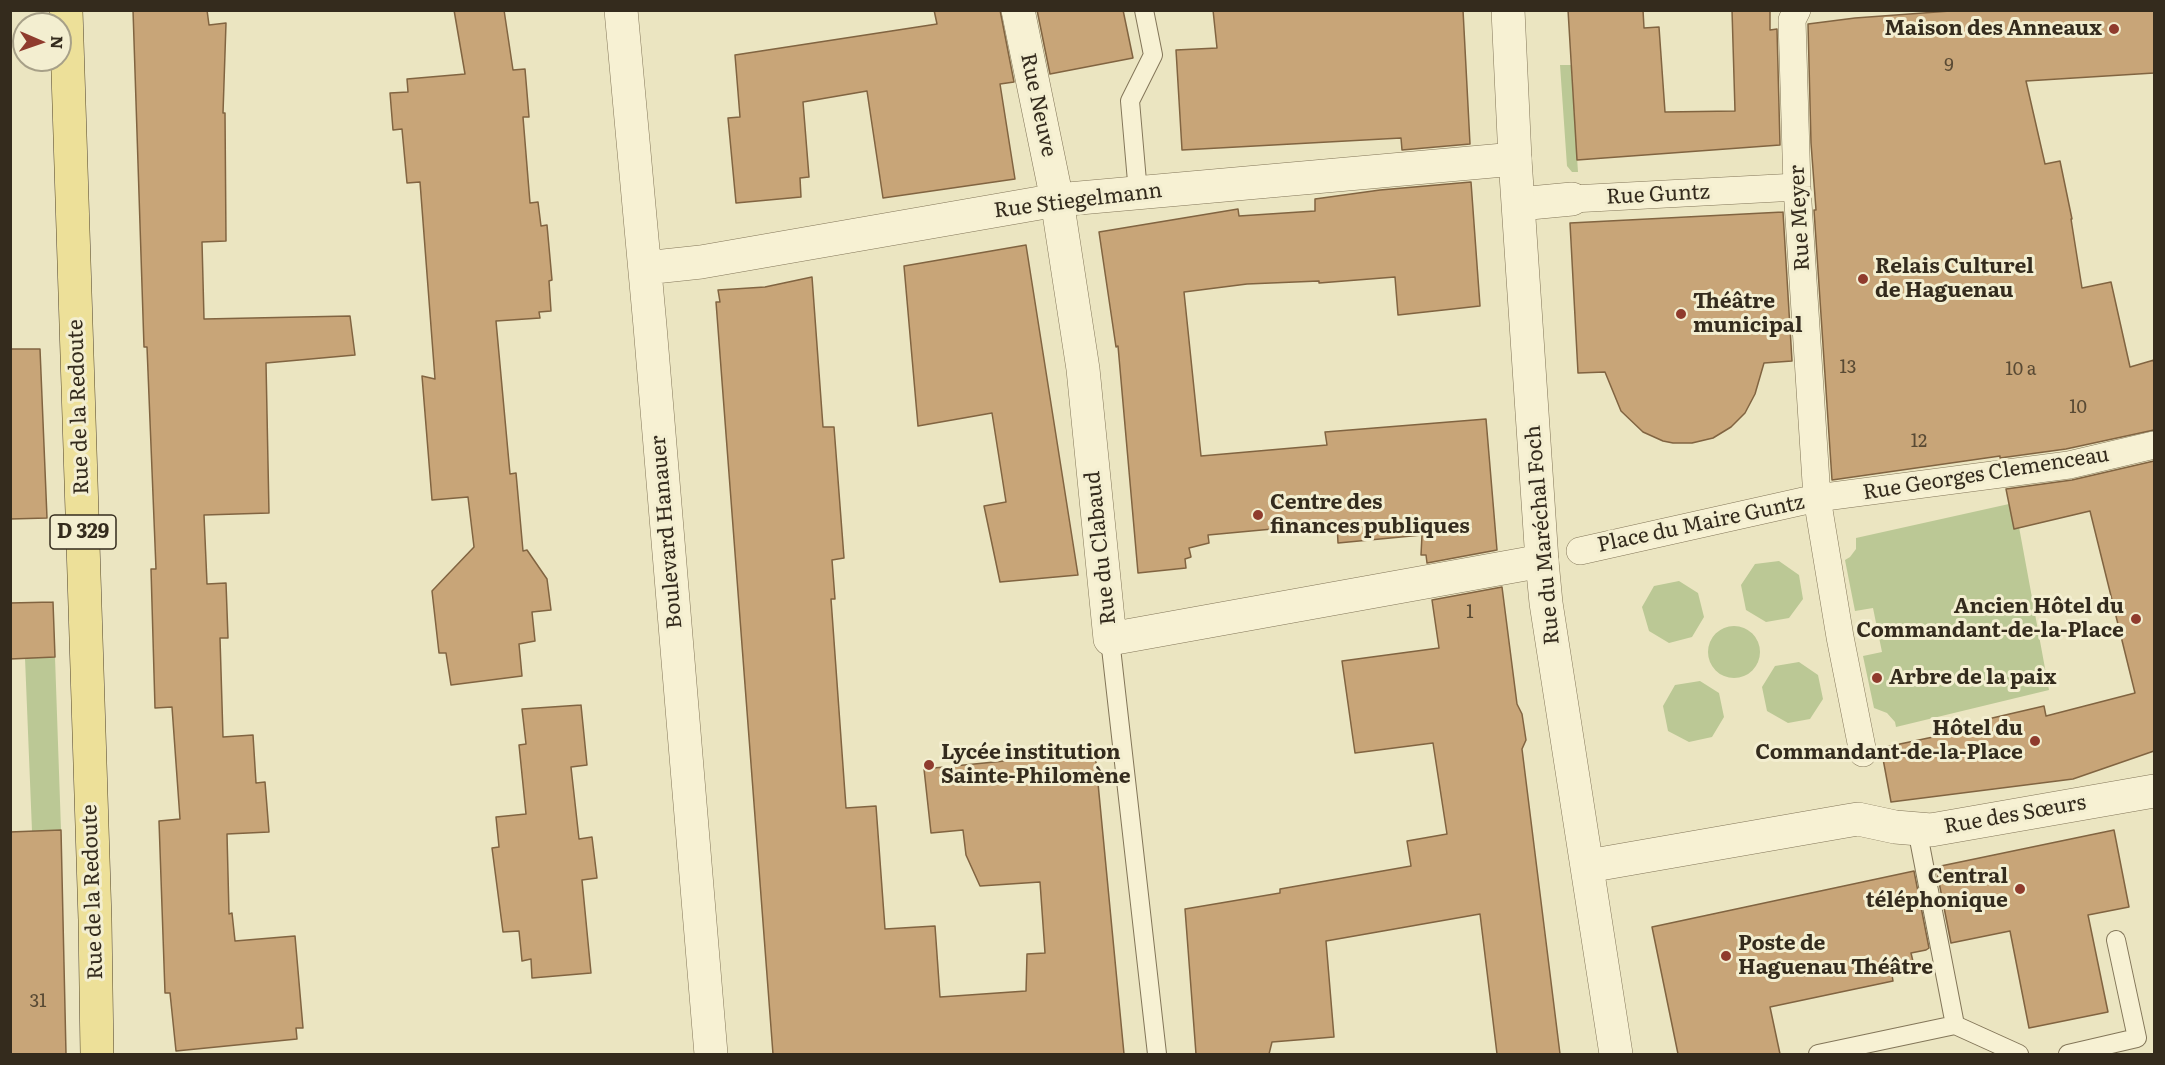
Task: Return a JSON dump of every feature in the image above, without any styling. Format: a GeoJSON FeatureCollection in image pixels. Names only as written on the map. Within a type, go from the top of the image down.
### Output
{"type":"FeatureCollection","features":[{"type":"Feature","properties":{"kind":"main road","name":"Rue de la Redoute"},"geometry":{"type":"LineString","coordinates":[[66,10],[95,920],[97,1054]]}},
{"type":"Feature","properties":{"kind":"street","name":"Boulevard Hanauer"},"geometry":{"type":"LineString","coordinates":[[621,10],[711,1054]]}},
{"type":"Feature","properties":{"kind":"street","name":"Rue Neuve"},"geometry":{"type":"LineString","coordinates":[[1018,10],[1057,200]]}},
{"type":"Feature","properties":{"kind":"street","name":"Rue du Maréchal Foch"},"geometry":{"type":"LineString","coordinates":[[1508,10],[1515,159],[1546,603],[1616,1054]]}},
{"type":"Feature","properties":{"kind":"street","name":"Rue Meyer"},"geometry":{"type":"LineString","coordinates":[[1797,10],[1792,20],[1797,187],[1817,498]]}},
{"type":"Feature","properties":{"kind":"street","name":"Rue Stiegelmann"},"geometry":{"type":"LineString","coordinates":[[645,268],[701,262],[1057,200],[1515,159]]}},
{"type":"Feature","properties":{"kind":"street","name":"Rue Guntz"},"geometry":{"type":"LineString","coordinates":[[1519,204],[1797,187]]}},
{"type":"Feature","properties":{"kind":"street","name":"Rue du Clabaud"},"geometry":{"type":"LineString","coordinates":[[1057,200],[1083,369],[1110,639],[1542,561]]}},
{"type":"Feature","properties":{"kind":"street","name":"Rue Georges Clemenceau"},"geometry":{"type":"LineString","coordinates":[[1817,498],[2069,465],[2154,445]]}},
{"type":"Feature","properties":{"kind":"street","name":"Place du Maire Guntz"},"geometry":{"type":"LineString","coordinates":[[1580,550],[1817,498],[1840,637],[1863,753]]}},
{"type":"Feature","properties":{"kind":"street","name":"Rue des Sœurs"},"geometry":{"type":"LineString","coordinates":[[1588,866],[1858,819],[1917,830],[1931,830],[2154,791]]}},
{"type":"Feature","properties":{"kind":"lane"},"geometry":{"type":"LineString","coordinates":[[1138,193],[1130,100],[1153,54],[1144,10]]}},
{"type":"Feature","properties":{"kind":"lane"},"geometry":{"type":"LineString","coordinates":[[1110,639],[1157,1054]]}},
{"type":"Feature","properties":{"kind":"lane"},"geometry":{"type":"LineString","coordinates":[[1917,830],[1955,1025]]}},
{"type":"Feature","properties":{"kind":"lane"},"geometry":{"type":"LineString","coordinates":[[2068,1054],[2137,1038],[2116,940]]}},
{"type":"Feature","properties":{"kind":"lane"},"geometry":{"type":"LineString","coordinates":[[1818,1054],[1955,1025],[2019,1054]]}},
{"type":"Feature","properties":{"kind":"green space"},"geometry":{"type":"Polygon","coordinates":[[[1560,65],[1571,65],[1578,172],[1572,172],[1567,166],[1560,65]]]}},
{"type":"Feature","properties":{"kind":"green space"},"geometry":{"type":"Polygon","coordinates":[[[2009,504],[2019,527],[2049,690],[1896,727],[1895,722],[1887,713],[1874,708],[1863,656],[1882,652],[1873,608],[1855,611],[1845,560],[1856,549],[1856,538],[2009,504]]]}},
{"type":"Feature","properties":{"kind":"green space"},"geometry":{"type":"Polygon","coordinates":[[[1779,561],[1799,575],[1803,599],[1789,618],[1766,622],[1746,610],[1741,585],[1755,564],[1779,561]]]}},
{"type":"Feature","properties":{"kind":"green space"},"geometry":{"type":"Polygon","coordinates":[[[1679,581],[1698,593],[1704,617],[1692,637],[1669,643],[1649,631],[1642,607],[1654,586],[1679,581]]]}},
{"type":"Feature","properties":{"kind":"green space"},"geometry":{"type":"Polygon","coordinates":[[[1734,626],[1748,630],[1756,638],[1760,652],[1756,666],[1748,674],[1734,678],[1720,674],[1712,666],[1708,652],[1712,638],[1720,630],[1734,626]]]}},
{"type":"Feature","properties":{"kind":"green space"},"geometry":{"type":"Polygon","coordinates":[[[55,657],[61,830],[32,831],[25,658],[55,657]]]}},
{"type":"Feature","properties":{"kind":"green space"},"geometry":{"type":"Polygon","coordinates":[[[1799,662],[1818,675],[1823,699],[1810,719],[1788,723],[1767,711],[1762,687],[1775,666],[1799,662]]]}},
{"type":"Feature","properties":{"kind":"green space"},"geometry":{"type":"Polygon","coordinates":[[[1700,681],[1719,693],[1724,717],[1712,737],[1689,742],[1668,731],[1663,706],[1675,685],[1700,681]]]}},
{"type":"Feature","properties":{"kind":"building"},"geometry":{"type":"Polygon","coordinates":[[[133,10],[207,10],[209,25],[226,23],[223,113],[225,113],[226,241],[202,242],[204,319],[350,316],[355,355],[266,363],[269,513],[204,515],[207,584],[226,583],[228,638],[220,638],[223,737],[253,735],[256,783],[265,782],[269,832],[227,834],[229,914],[232,913],[235,941],[295,936],[303,1028],[296,1028],[297,1039],[176,1051],[170,993],[165,993],[159,821],[180,819],[172,707],[155,708],[151,569],[156,569],[147,347],[144,347],[133,10]]]}},
{"type":"Feature","properties":{"kind":"building"},"geometry":{"type":"Polygon","coordinates":[[[454,10],[504,10],[513,70],[525,69],[529,117],[523,117],[530,203],[538,202],[541,226],[547,225],[552,280],[549,281],[551,311],[539,312],[540,318],[496,321],[510,474],[516,473],[523,551],[527,550],[547,579],[551,610],[532,612],[535,641],[519,644],[522,676],[451,685],[446,653],[439,653],[432,591],[474,547],[468,497],[432,500],[422,376],[435,379],[420,182],[407,183],[402,129],[393,130],[390,93],[408,92],[407,79],[465,74],[454,10]]]}},
{"type":"Feature","properties":{"kind":"building"},"geometry":{"type":"Polygon","coordinates":[[[934,10],[1000,10],[1014,82],[1000,84],[1015,179],[883,198],[867,91],[803,102],[809,177],[800,178],[801,197],[736,203],[728,118],[740,117],[735,55],[937,24],[934,10]]]}},
{"type":"Feature","properties":{"kind":"building"},"geometry":{"type":"Polygon","coordinates":[[[1037,10],[1123,10],[1133,58],[1050,74],[1037,10]]]}},
{"type":"Feature","properties":{"kind":"building"},"geometry":{"type":"Polygon","coordinates":[[[1213,10],[1463,10],[1470,144],[1402,150],[1401,138],[1182,150],[1176,50],[1217,48],[1213,10]]]}},
{"type":"Feature","properties":{"kind":"building"},"geometry":{"type":"Polygon","coordinates":[[[1568,10],[1643,10],[1644,28],[1659,27],[1665,112],[1735,111],[1732,10],[1770,10],[1770,30],[1777,29],[1780,145],[1577,160],[1568,10]]]}},
{"type":"Feature","properties":{"kind":"building"},"geometry":{"type":"Polygon","coordinates":[[[1964,10],[2154,10],[2154,73],[2026,81],[2045,164],[2060,161],[2072,219],[2082,288],[2111,282],[2130,367],[2154,360],[2154,430],[2066,449],[1832,480],[1814,210],[1816,210],[1811,143],[1808,24],[1964,10]]]}},
{"type":"Feature","properties":{"kind":"building"},"geometry":{"type":"Polygon","coordinates":[[[1471,182],[1480,306],[1398,315],[1395,277],[1319,283],[1319,281],[1247,284],[1184,292],[1201,456],[1327,445],[1325,432],[1486,419],[1497,550],[1427,563],[1426,555],[1421,555],[1422,535],[1338,543],[1337,523],[1208,535],[1209,543],[1189,548],[1191,557],[1185,559],[1186,568],[1138,573],[1118,346],[1116,347],[1099,232],[1238,209],[1239,216],[1315,211],[1315,199],[1380,190],[1471,182]]]}},
{"type":"Feature","properties":{"kind":"building","name":"Théâtre municipal"},"geometry":{"type":"Polygon","coordinates":[[[1783,212],[1792,361],[1764,363],[1755,394],[1745,413],[1731,427],[1713,438],[1692,443],[1673,443],[1643,432],[1621,411],[1605,372],[1578,373],[1570,223],[1783,212]]]}},
{"type":"Feature","properties":{"kind":"building"},"geometry":{"type":"Polygon","coordinates":[[[1026,245],[1078,575],[1000,582],[984,506],[1006,502],[992,413],[918,426],[904,266],[1026,245]]]}},
{"type":"Feature","properties":{"kind":"building"},"geometry":{"type":"Polygon","coordinates":[[[812,277],[823,427],[834,427],[844,558],[832,560],[835,599],[831,599],[846,808],[876,806],[885,929],[935,926],[940,997],[1026,991],[1027,954],[1045,953],[1040,882],[980,886],[966,855],[963,830],[931,833],[924,769],[1095,752],[1124,1054],[773,1054],[716,302],[720,302],[718,290],[765,287],[812,277]]]}},
{"type":"Feature","properties":{"kind":"building"},"geometry":{"type":"Polygon","coordinates":[[[10,349],[40,349],[47,518],[10,519],[10,349]]]}},
{"type":"Feature","properties":{"kind":"building"},"geometry":{"type":"Polygon","coordinates":[[[2154,461],[2154,751],[2073,779],[1891,802],[1881,748],[1952,733],[1952,731],[1988,722],[1988,719],[2044,706],[2046,716],[2135,693],[2090,511],[2014,529],[2006,489],[2072,480],[2154,461]]]}},
{"type":"Feature","properties":{"kind":"building"},"geometry":{"type":"Polygon","coordinates":[[[1502,587],[1517,704],[1522,714],[1526,740],[1522,749],[1560,1054],[1497,1054],[1480,914],[1326,941],[1334,1037],[1272,1042],[1269,1054],[1196,1054],[1185,909],[1280,893],[1280,889],[1411,866],[1407,841],[1447,834],[1433,743],[1355,753],[1342,661],[1439,648],[1432,600],[1502,587]]]}},
{"type":"Feature","properties":{"kind":"building"},"geometry":{"type":"Polygon","coordinates":[[[53,602],[55,657],[10,659],[10,603],[53,602]]]}},
{"type":"Feature","properties":{"kind":"building"},"geometry":{"type":"Polygon","coordinates":[[[581,705],[587,765],[571,767],[579,839],[592,837],[597,878],[582,880],[591,973],[532,978],[531,959],[522,961],[519,931],[503,932],[492,848],[499,847],[496,817],[526,814],[519,745],[526,744],[522,709],[581,705]]]}},
{"type":"Feature","properties":{"kind":"building"},"geometry":{"type":"Polygon","coordinates":[[[61,830],[66,1054],[10,1054],[10,832],[61,830]]]}},
{"type":"Feature","properties":{"kind":"building","name":"Central téléphonique"},"geometry":{"type":"Polygon","coordinates":[[[2114,830],[2129,907],[2088,915],[2108,1012],[2029,1028],[2010,931],[1951,943],[1936,867],[2114,830]]]}},
{"type":"Feature","properties":{"kind":"building"},"geometry":{"type":"Polygon","coordinates":[[[1914,871],[1929,948],[1911,953],[1915,970],[1892,975],[1893,981],[1770,1007],[1780,1054],[1678,1054],[1652,927],[1914,871]]]}},
{"type":"Feature","properties":{"kind":"place","name":"Maison des Anneaux"},"geometry":{"type":"Point","coordinates":[2114,29]}},
{"type":"Feature","properties":{"kind":"place","name":"Relais Culturel de Haguenau"},"geometry":{"type":"Point","coordinates":[1863,279]}},
{"type":"Feature","properties":{"kind":"place","name":"Théâtre municipal"},"geometry":{"type":"Point","coordinates":[1681,314]}},
{"type":"Feature","properties":{"kind":"place","name":"Centre des finances publiques"},"geometry":{"type":"Point","coordinates":[1258,515]}},
{"type":"Feature","properties":{"kind":"place","name":"Ancien Hôtel du Commandant-de-la-Place"},"geometry":{"type":"Point","coordinates":[2136,619]}},
{"type":"Feature","properties":{"kind":"place","name":"Arbre de la paix"},"geometry":{"type":"Point","coordinates":[1877,678]}},
{"type":"Feature","properties":{"kind":"place","name":"Hôtel du Commandant-de-la-Place"},"geometry":{"type":"Point","coordinates":[2035,741]}},
{"type":"Feature","properties":{"kind":"place","name":"Lycée institution Sainte-Philomène"},"geometry":{"type":"Point","coordinates":[929,765]}},
{"type":"Feature","properties":{"kind":"place","name":"Central téléphonique"},"geometry":{"type":"Point","coordinates":[2020,889]}},
{"type":"Feature","properties":{"kind":"place","name":"Poste de Haguenau Théâtre"},"geometry":{"type":"Point","coordinates":[1726,956]}}]}
